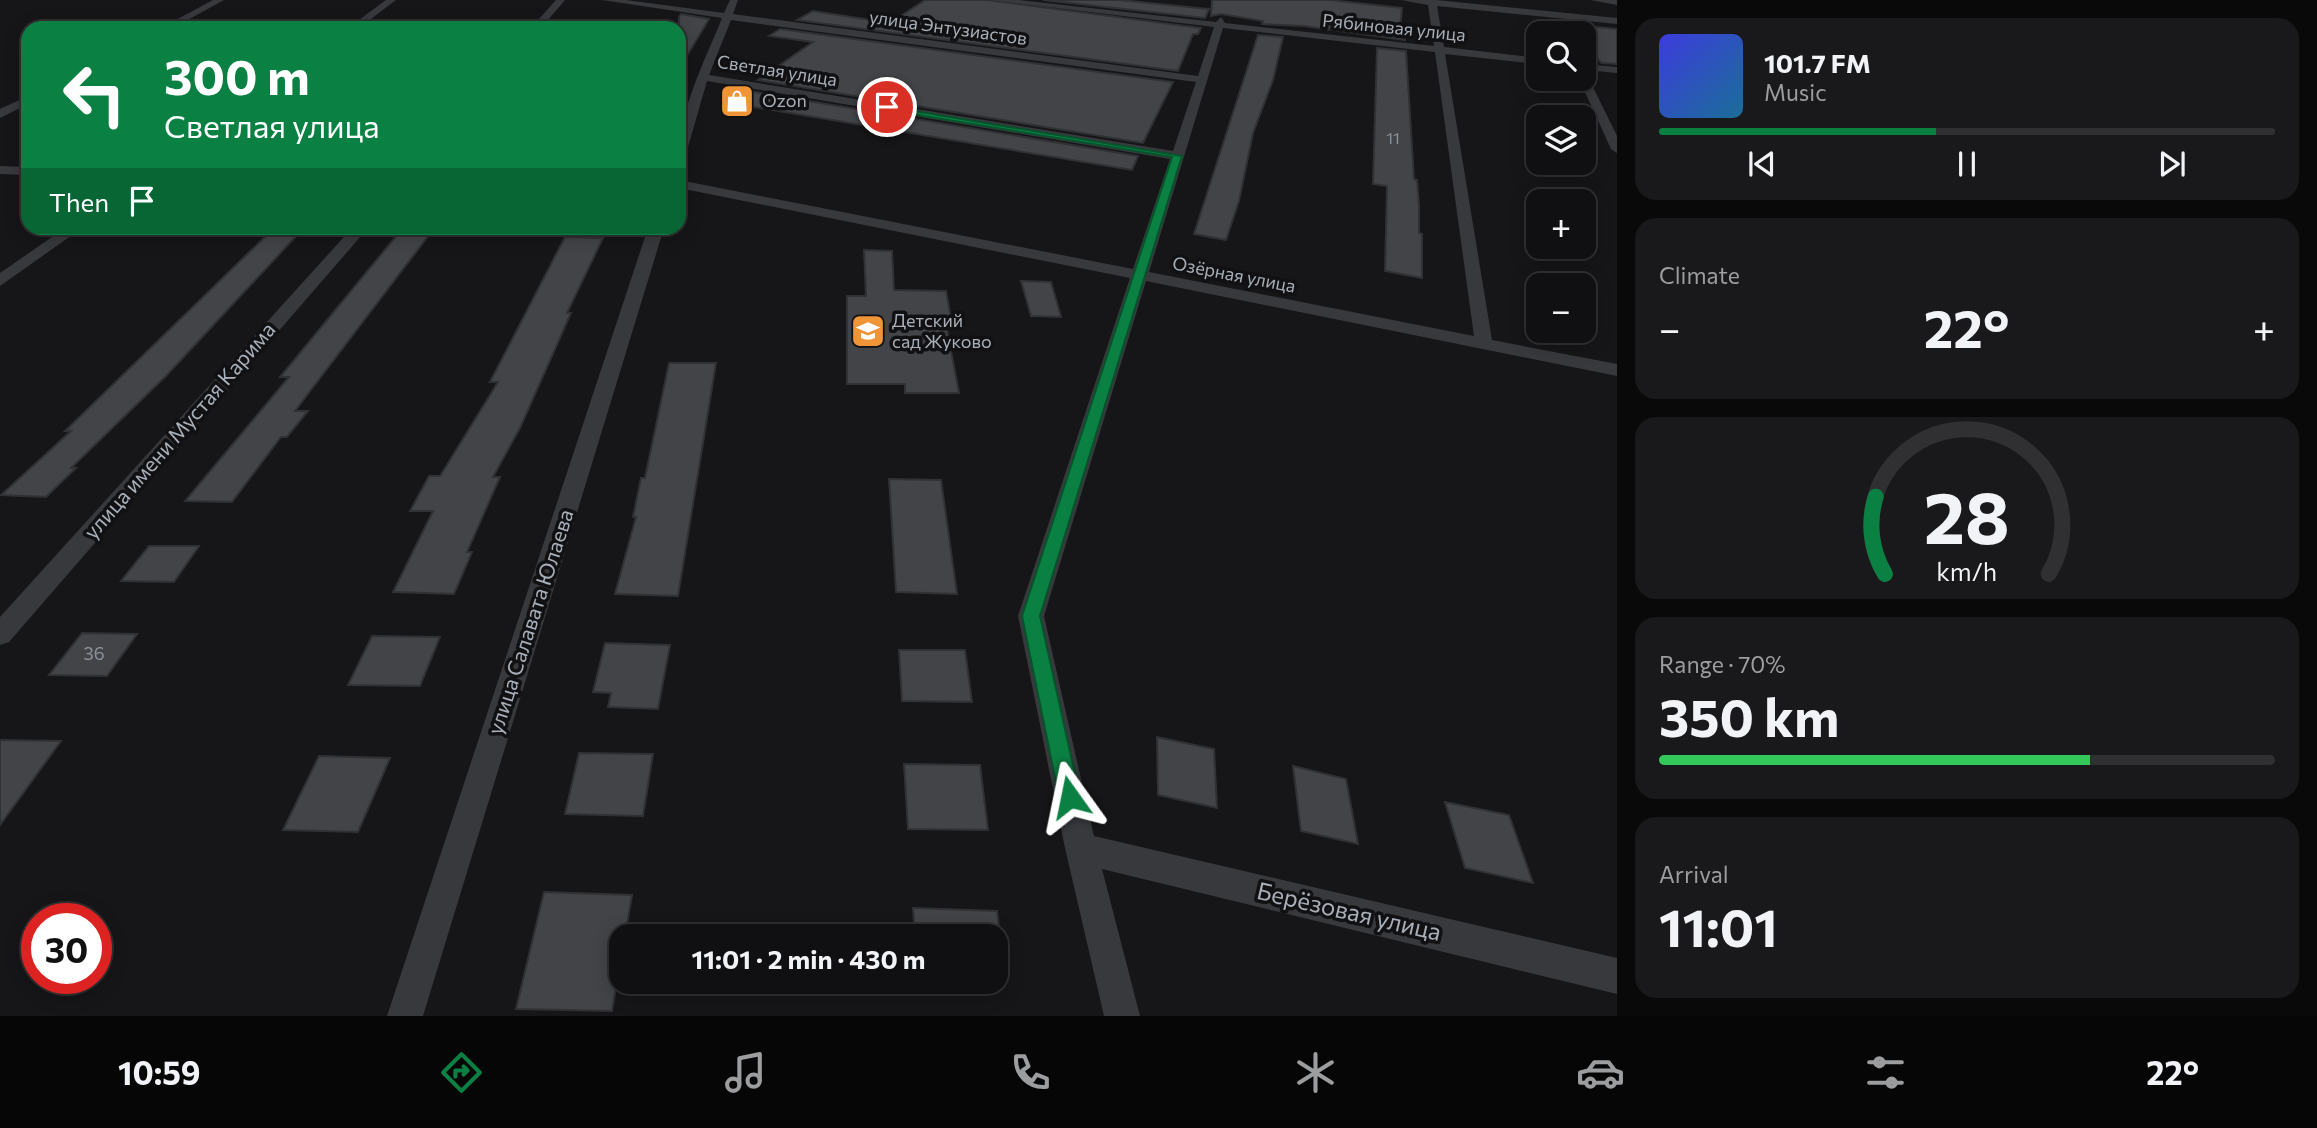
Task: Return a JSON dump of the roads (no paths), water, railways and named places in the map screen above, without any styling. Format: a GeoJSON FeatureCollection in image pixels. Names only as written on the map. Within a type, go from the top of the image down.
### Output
{"type":"FeatureCollection","features":[{"type":"Feature","properties":{"kind":"street"},"geometry":{"type":"LineString","coordinates":[[180,21],[220,0]]}},
{"type":"Feature","properties":{"kind":"street"},"geometry":{"type":"LineString","coordinates":[[363,21],[392,0]]}},
{"type":"Feature","properties":{"kind":"street"},"geometry":{"type":"LineString","coordinates":[[542,21],[561,0]]}},
{"type":"Feature","properties":{"kind":"street","name":"улица Энтузиастов"},"geometry":{"type":"LineString","coordinates":[[606,0],[1202,80]]}},
{"type":"Feature","properties":{"kind":"street"},"geometry":{"type":"LineString","coordinates":[[686,132],[703,77],[734,0]]}},
{"type":"Feature","properties":{"kind":"street","name":"Рябиновая улица"},"geometry":{"type":"LineString","coordinates":[[995,0],[1220,23],[1526,60]]}},
{"type":"Feature","properties":{"kind":"street"},"geometry":{"type":"LineString","coordinates":[[1405,0],[1617,21]]}},
{"type":"Feature","properties":{"kind":"street"},"geometry":{"type":"LineString","coordinates":[[1538,0],[1549,21]]}},
{"type":"Feature","properties":{"kind":"street"},"geometry":{"type":"LineString","coordinates":[[1596,0],[1617,2]]}},
{"type":"Feature","properties":{"kind":"street"},"geometry":{"type":"LineString","coordinates":[[1432,1],[1484,344]]}},
{"type":"Feature","properties":{"kind":"street"},"geometry":{"type":"LineString","coordinates":[[1122,1016],[1081,848],[1031,616],[1220,23]]}},
{"type":"Feature","properties":{"kind":"street"},"geometry":{"type":"LineString","coordinates":[[1596,67],[1617,70]]}},
{"type":"Feature","properties":{"kind":"street","name":"Светлая улица"},"geometry":{"type":"LineString","coordinates":[[703,77],[1177,156]]}},
{"type":"Feature","properties":{"kind":"street"},"geometry":{"type":"LineString","coordinates":[[1590,91],[1617,149]]}},
{"type":"Feature","properties":{"kind":"street"},"geometry":{"type":"LineString","coordinates":[[0,114],[21,103]]}},
{"type":"Feature","properties":{"kind":"street"},"geometry":{"type":"LineString","coordinates":[[0,170],[21,171]]}},
{"type":"Feature","properties":{"kind":"street","name":"Озёрная улица"},"geometry":{"type":"LineString","coordinates":[[686,185],[1617,370]]}},
{"type":"Feature","properties":{"kind":"street"},"geometry":{"type":"LineString","coordinates":[[0,281],[64,235]]}},
{"type":"Feature","properties":{"kind":"street","name":"улица имени Мустая Карима"},"geometry":{"type":"LineString","coordinates":[[0,635],[354,235]]}},
{"type":"Feature","properties":{"kind":"street","name":"улица Салавата Юлаева"},"geometry":{"type":"LineString","coordinates":[[405,1016],[654,235]]}},
{"type":"Feature","properties":{"kind":"street","name":"Берёзовая улица"},"geometry":{"type":"LineString","coordinates":[[1081,848],[1617,976]]}},
{"type":"Feature","properties":{"kind":"place","name":"Ozon"},"geometry":{"type":"Point","coordinates":[737,101]}},
{"type":"Feature","properties":{"kind":"place","name":"Детский сад Жуково"},"geometry":{"type":"Point","coordinates":[868,331]}}]}
